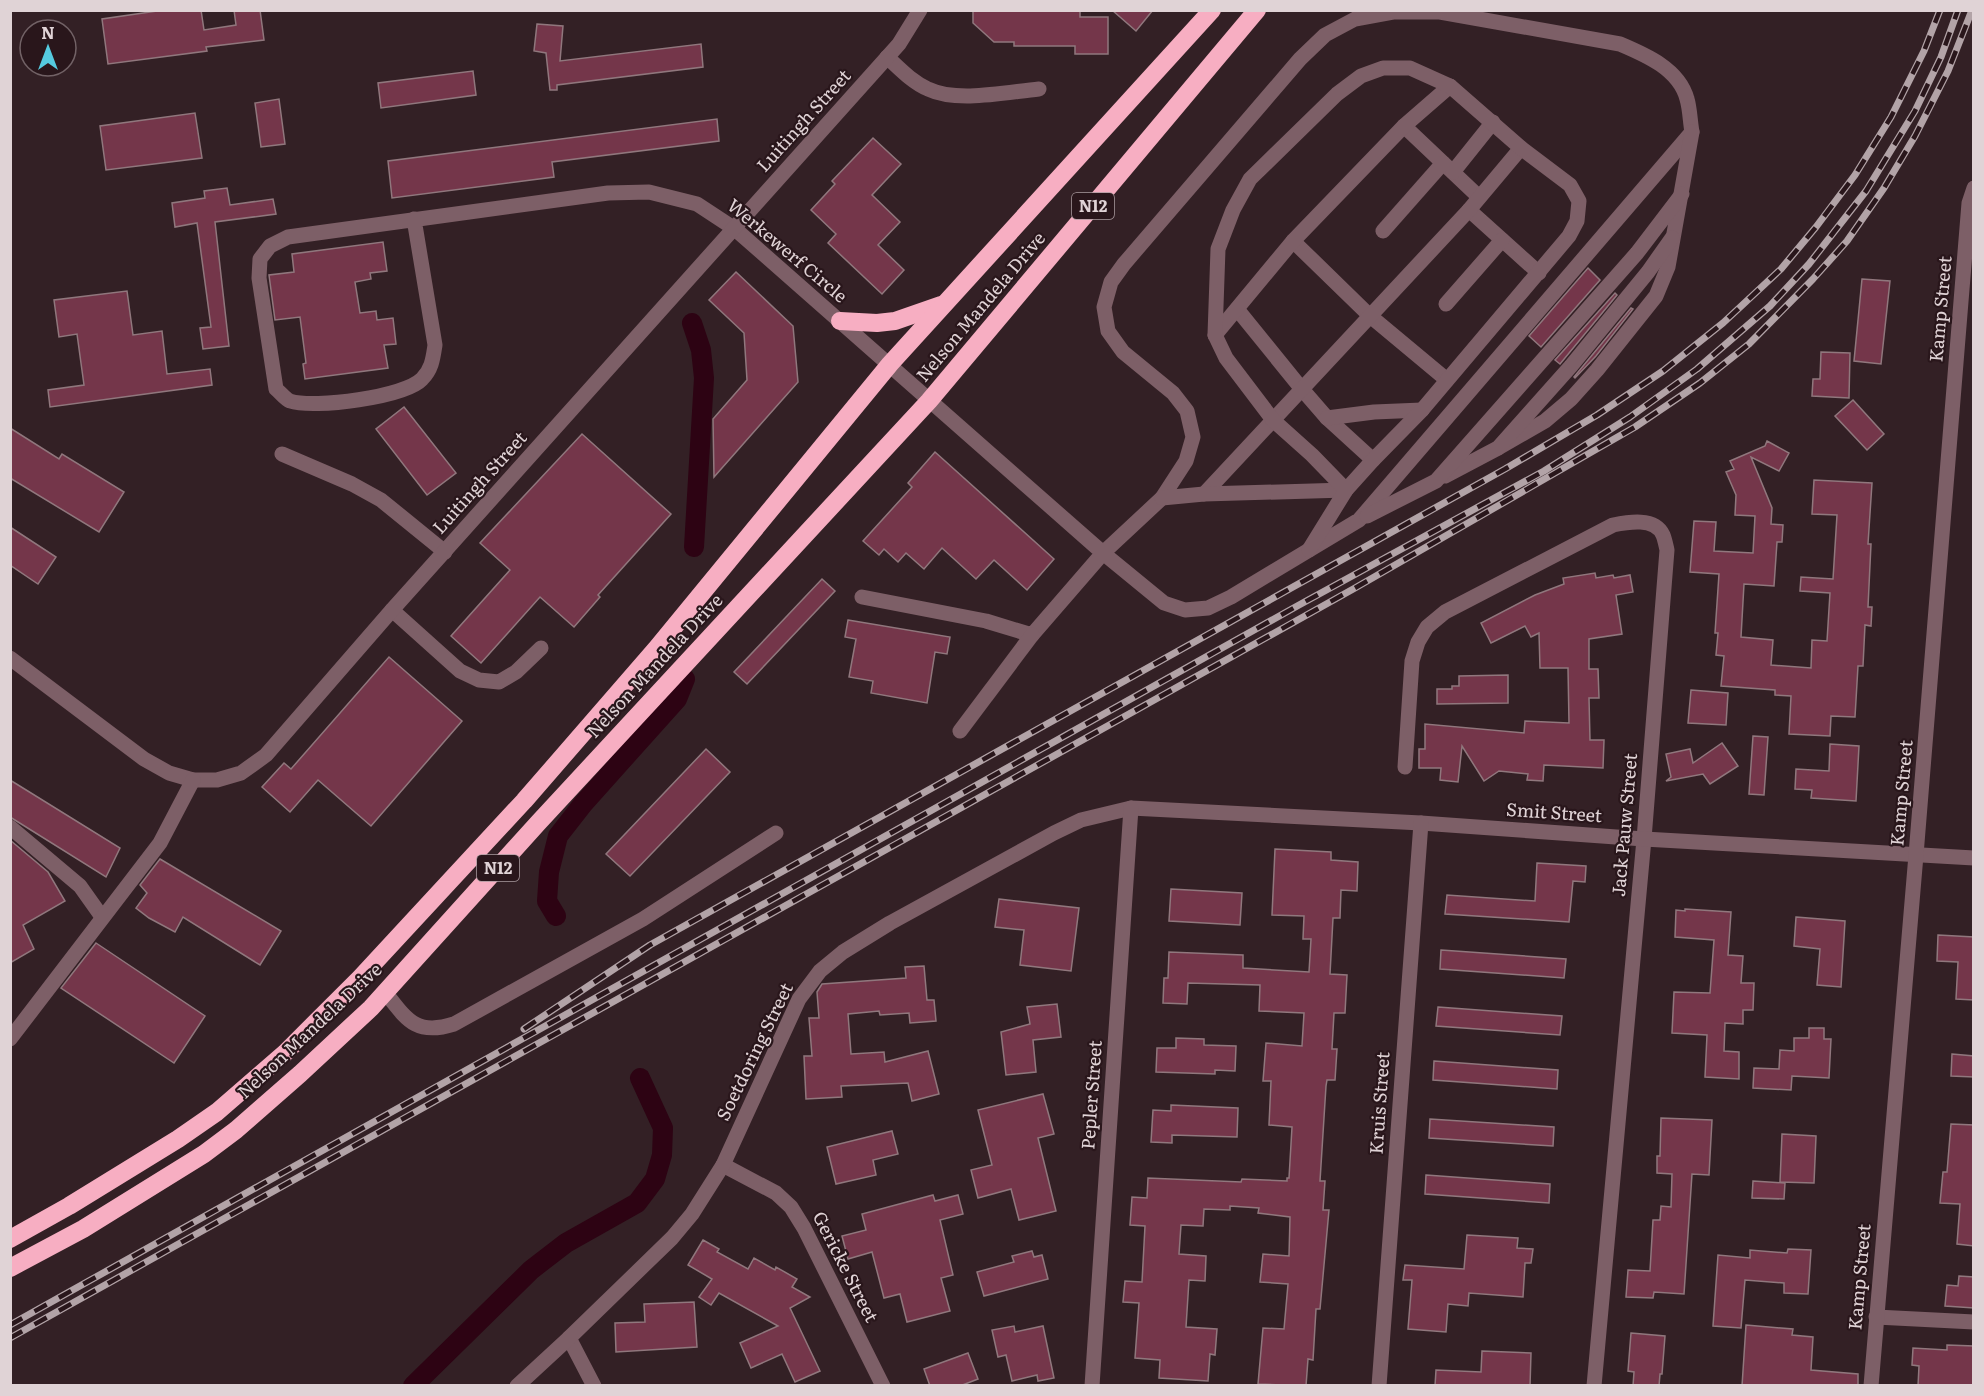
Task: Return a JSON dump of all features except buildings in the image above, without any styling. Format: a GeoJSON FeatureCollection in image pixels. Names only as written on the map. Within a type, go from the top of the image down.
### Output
{"type":"FeatureCollection","features":[{"type":"Feature","properties":{"kind":"highway","name":"Nelson Mandela Drive"},"geometry":{"type":"LineString","coordinates":[[10,1239],[69,1206],[178,1139],[216,1112],[285,1053],[360,978],[524,801],[649,658],[890,364],[1212,10]]}},
{"type":"Feature","properties":{"kind":"highway","name":"Nelson Mandela Drive"},"geometry":{"type":"LineString","coordinates":[[10,1268],[83,1229],[204,1154],[236,1130],[371,1008],[538,823],[929,400],[1257,10]]}},
{"type":"Feature","properties":{"kind":"highway"},"geometry":{"type":"LineString","coordinates":[[840,321],[877,323],[895,321],[945,304]]}},
{"type":"Feature","properties":{"kind":"street","name":"Luitingh Street"},"geometry":{"type":"LineString","coordinates":[[10,658],[144,759],[169,773],[193,780],[217,780],[241,773],[266,755],[392,610],[735,229],[899,44],[920,10]]}},
{"type":"Feature","properties":{"kind":"street"},"geometry":{"type":"LineString","coordinates":[[960,731],[1032,635],[1103,553],[1162,498],[1186,461],[1193,437],[1187,411],[1173,393],[1123,352],[1108,331],[1104,307],[1111,282],[1300,59],[1325,35],[1356,19],[1393,12],[1440,12],[1620,44],[1647,55],[1672,74],[1687,97],[1692,132],[1676,233],[1668,267],[1656,296],[1597,370],[1571,399],[1545,421],[1359,520]]}},
{"type":"Feature","properties":{"kind":"street"},"geometry":{"type":"LineString","coordinates":[[887,57],[910,78],[929,90],[953,95],[1040,89]]}},
{"type":"Feature","properties":{"kind":"street"},"geometry":{"type":"LineString","coordinates":[[1307,552],[1346,490],[1422,410],[1539,273],[1569,236],[1577,221],[1578,201],[1570,184],[1521,148],[1450,86],[1410,68],[1383,68],[1361,76],[1337,94],[1250,179],[1233,210],[1218,249],[1215,335],[1226,358],[1273,420],[1312,454],[1346,490]]}},
{"type":"Feature","properties":{"kind":"street"},"geometry":{"type":"LineString","coordinates":[[1215,335],[1293,241],[1404,126],[1450,86]]}},
{"type":"Feature","properties":{"kind":"street"},"geometry":{"type":"LineString","coordinates":[[1383,231],[1493,122]]}},
{"type":"Feature","properties":{"kind":"street"},"geometry":{"type":"LineString","coordinates":[[1404,126],[1479,197]]}},
{"type":"Feature","properties":{"kind":"street"},"geometry":{"type":"LineString","coordinates":[[1359,520],[1692,132]]}},
{"type":"Feature","properties":{"kind":"street"},"geometry":{"type":"LineString","coordinates":[[1204,494],[1468,210],[1521,148]]}},
{"type":"Feature","properties":{"kind":"street","name":"Werkewerf Circle"},"geometry":{"type":"LineString","coordinates":[[414,219],[435,345],[432,365],[422,380],[400,392],[331,403],[307,405],[288,400],[276,389],[259,278],[260,259],[270,246],[288,237],[414,219],[608,193],[649,192],[697,204],[735,229],[1103,553],[1164,603],[1185,610],[1208,608],[1232,597],[1359,520]]}},
{"type":"Feature","properties":{"kind":"street"},"geometry":{"type":"LineString","coordinates":[[1436,481],[1637,253],[1682,194]]}},
{"type":"Feature","properties":{"kind":"street","name":"Kamp Street"},"geometry":{"type":"LineString","coordinates":[[1871,1386],[1971,196]]}},
{"type":"Feature","properties":{"kind":"street"},"geometry":{"type":"LineString","coordinates":[[1468,210],[1539,273]]}},
{"type":"Feature","properties":{"kind":"street"},"geometry":{"type":"LineString","coordinates":[[1498,448],[1606,323],[1648,272],[1676,233]]}},
{"type":"Feature","properties":{"kind":"street"},"geometry":{"type":"LineString","coordinates":[[1446,304],[1502,240]]}},
{"type":"Feature","properties":{"kind":"street"},"geometry":{"type":"LineString","coordinates":[[1293,241],[1369,315],[1447,380]]}},
{"type":"Feature","properties":{"kind":"street"},"geometry":{"type":"LineString","coordinates":[[1237,309],[1327,417],[1373,460]]}},
{"type":"Feature","properties":{"kind":"street"},"geometry":{"type":"LineString","coordinates":[[1327,417],[1422,410]]}},
{"type":"Feature","properties":{"kind":"street"},"geometry":{"type":"LineString","coordinates":[[282,454],[352,484],[381,500],[445,552]]}},
{"type":"Feature","properties":{"kind":"street"},"geometry":{"type":"LineString","coordinates":[[1162,498],[1204,494],[1346,490]]}},
{"type":"Feature","properties":{"kind":"street","name":"Jack Pauw Street"},"geometry":{"type":"LineString","coordinates":[[1405,767],[1412,661],[1418,642],[1427,627],[1445,612],[1613,525],[1633,521],[1651,524],[1662,533],[1667,550],[1644,839],[1594,1386]]}},
{"type":"Feature","properties":{"kind":"street"},"geometry":{"type":"LineString","coordinates":[[862,597],[986,621],[1032,635]]}},
{"type":"Feature","properties":{"kind":"street"},"geometry":{"type":"LineString","coordinates":[[392,610],[460,671],[479,680],[499,682],[516,672],[541,648]]}},
{"type":"Feature","properties":{"kind":"street"},"geometry":{"type":"LineString","coordinates":[[10,1039],[160,843],[193,780]]}},
{"type":"Feature","properties":{"kind":"street","name":"Smit Street"},"geometry":{"type":"LineString","coordinates":[[1131,808],[1421,823],[1644,839],[1974,858]]}},
{"type":"Feature","properties":{"kind":"street","name":"Soetdoring Street"},"geometry":{"type":"LineString","coordinates":[[517,1386],[570,1338],[672,1238],[692,1214],[723,1165],[799,999],[820,971],[843,952],[890,923],[1054,833],[1081,820],[1131,808]]}},
{"type":"Feature","properties":{"kind":"street","name":"Pepler Street"},"geometry":{"type":"LineString","coordinates":[[1092,1386],[1131,808]]}},
{"type":"Feature","properties":{"kind":"street","name":"Kruis Street"},"geometry":{"type":"LineString","coordinates":[[1379,1386],[1421,823]]}},
{"type":"Feature","properties":{"kind":"street"},"geometry":{"type":"LineString","coordinates":[[10,827],[80,886],[102,917]]}},
{"type":"Feature","properties":{"kind":"street"},"geometry":{"type":"LineString","coordinates":[[385,992],[406,1018],[419,1026],[437,1029],[454,1024],[642,919],[776,833]]}},
{"type":"Feature","properties":{"kind":"street","name":"Gericke Street"},"geometry":{"type":"LineString","coordinates":[[723,1165],[776,1193],[790,1207],[804,1228],[884,1386]]}},
{"type":"Feature","properties":{"kind":"street"},"geometry":{"type":"LineString","coordinates":[[10,1228],[69,1206]]}},
{"type":"Feature","properties":{"kind":"street"},"geometry":{"type":"LineString","coordinates":[[1876,1317],[1974,1322]]}},
{"type":"Feature","properties":{"kind":"street"},"geometry":{"type":"LineString","coordinates":[[570,1338],[594,1386]]}},
{"type":"Feature","properties":{"kind":"waterway"},"geometry":{"type":"LineString","coordinates":[[692,323],[701,350],[704,378],[694,547]]}},
{"type":"Feature","properties":{"kind":"waterway"},"geometry":{"type":"LineString","coordinates":[[556,916],[547,901],[549,872],[558,836],[583,804],[677,699],[685,679]]}},
{"type":"Feature","properties":{"kind":"waterway"},"geometry":{"type":"LineString","coordinates":[[413,1386],[531,1270],[566,1243],[637,1203],[655,1179],[662,1155],[663,1128],[640,1078]]}},
{"type":"Feature","properties":{"kind":"railway"},"geometry":{"type":"LineString","coordinates":[[524,1029],[650,945],[1505,469],[1597,415],[1663,371],[1723,323],[1781,269],[1816,227],[1855,175],[1891,117],[1924,51],[1940,10]]}},
{"type":"Feature","properties":{"kind":"railway"},"geometry":{"type":"LineString","coordinates":[[10,1325],[1299,605],[1544,471],[1630,417],[1697,369],[1770,306],[1809,264],[1866,191],[1915,111],[1941,57],[1958,10]]}},
{"type":"Feature","properties":{"kind":"railway"},"geometry":{"type":"LineString","coordinates":[[10,1338],[1355,588],[1635,427],[1700,383],[1749,344],[1847,241],[1884,188],[1915,136],[1948,71],[1972,10]]}}]}
